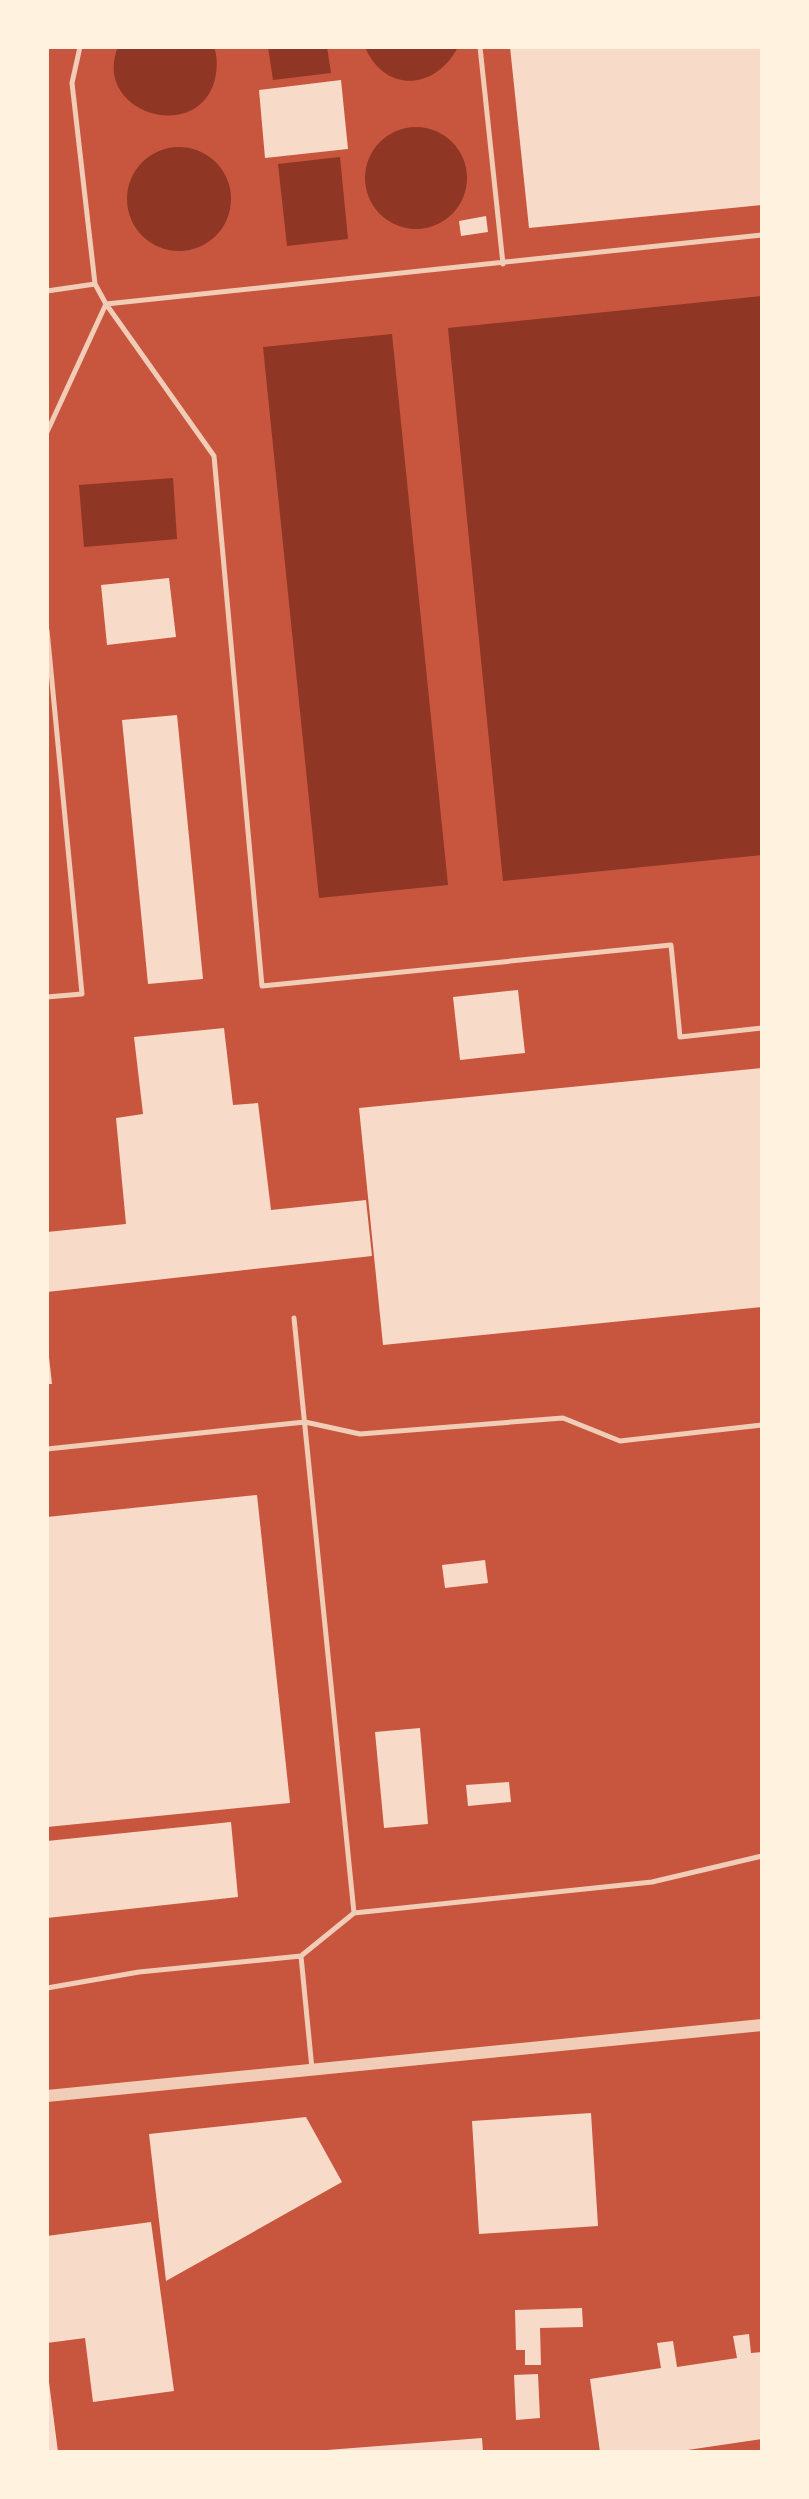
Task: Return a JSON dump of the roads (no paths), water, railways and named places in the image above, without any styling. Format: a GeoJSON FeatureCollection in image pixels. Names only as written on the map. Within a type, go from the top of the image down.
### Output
{"type":"FeatureCollection","features":[{"type":"Feature","properties":{"kind":"street"},"geometry":{"type":"LineString","coordinates":[[47,2096],[762,2025]]}},
{"type":"Feature","properties":{"kind":"lane"},"geometry":{"type":"LineString","coordinates":[[79,47],[72,83],[95,284],[106,304],[214,456],[262,986],[671,944],[680,1037],[762,1028]]}},
{"type":"Feature","properties":{"kind":"lane"},"geometry":{"type":"LineString","coordinates":[[480,47],[503,264]]}},
{"type":"Feature","properties":{"kind":"lane"},"geometry":{"type":"LineString","coordinates":[[106,304],[762,235]]}},
{"type":"Feature","properties":{"kind":"lane"},"geometry":{"type":"LineString","coordinates":[[47,291],[95,284]]}},
{"type":"Feature","properties":{"kind":"lane"},"geometry":{"type":"LineString","coordinates":[[47,432],[106,304]]}},
{"type":"Feature","properties":{"kind":"lane"},"geometry":{"type":"LineString","coordinates":[[47,630],[82,994],[47,998]]}},
{"type":"Feature","properties":{"kind":"lane"},"geometry":{"type":"LineString","coordinates":[[294,1318],[354,1913]]}},
{"type":"Feature","properties":{"kind":"lane"},"geometry":{"type":"LineString","coordinates":[[47,1449],[305,1422],[360,1434],[563,1418],[620,1441],[762,1426]]}},
{"type":"Feature","properties":{"kind":"lane"},"geometry":{"type":"LineString","coordinates":[[47,1988],[139,1972],[301,1956],[354,1913],[652,1882],[762,1856]]}},
{"type":"Feature","properties":{"kind":"lane"},"geometry":{"type":"LineString","coordinates":[[301,1956],[312,2069]]}}]}
